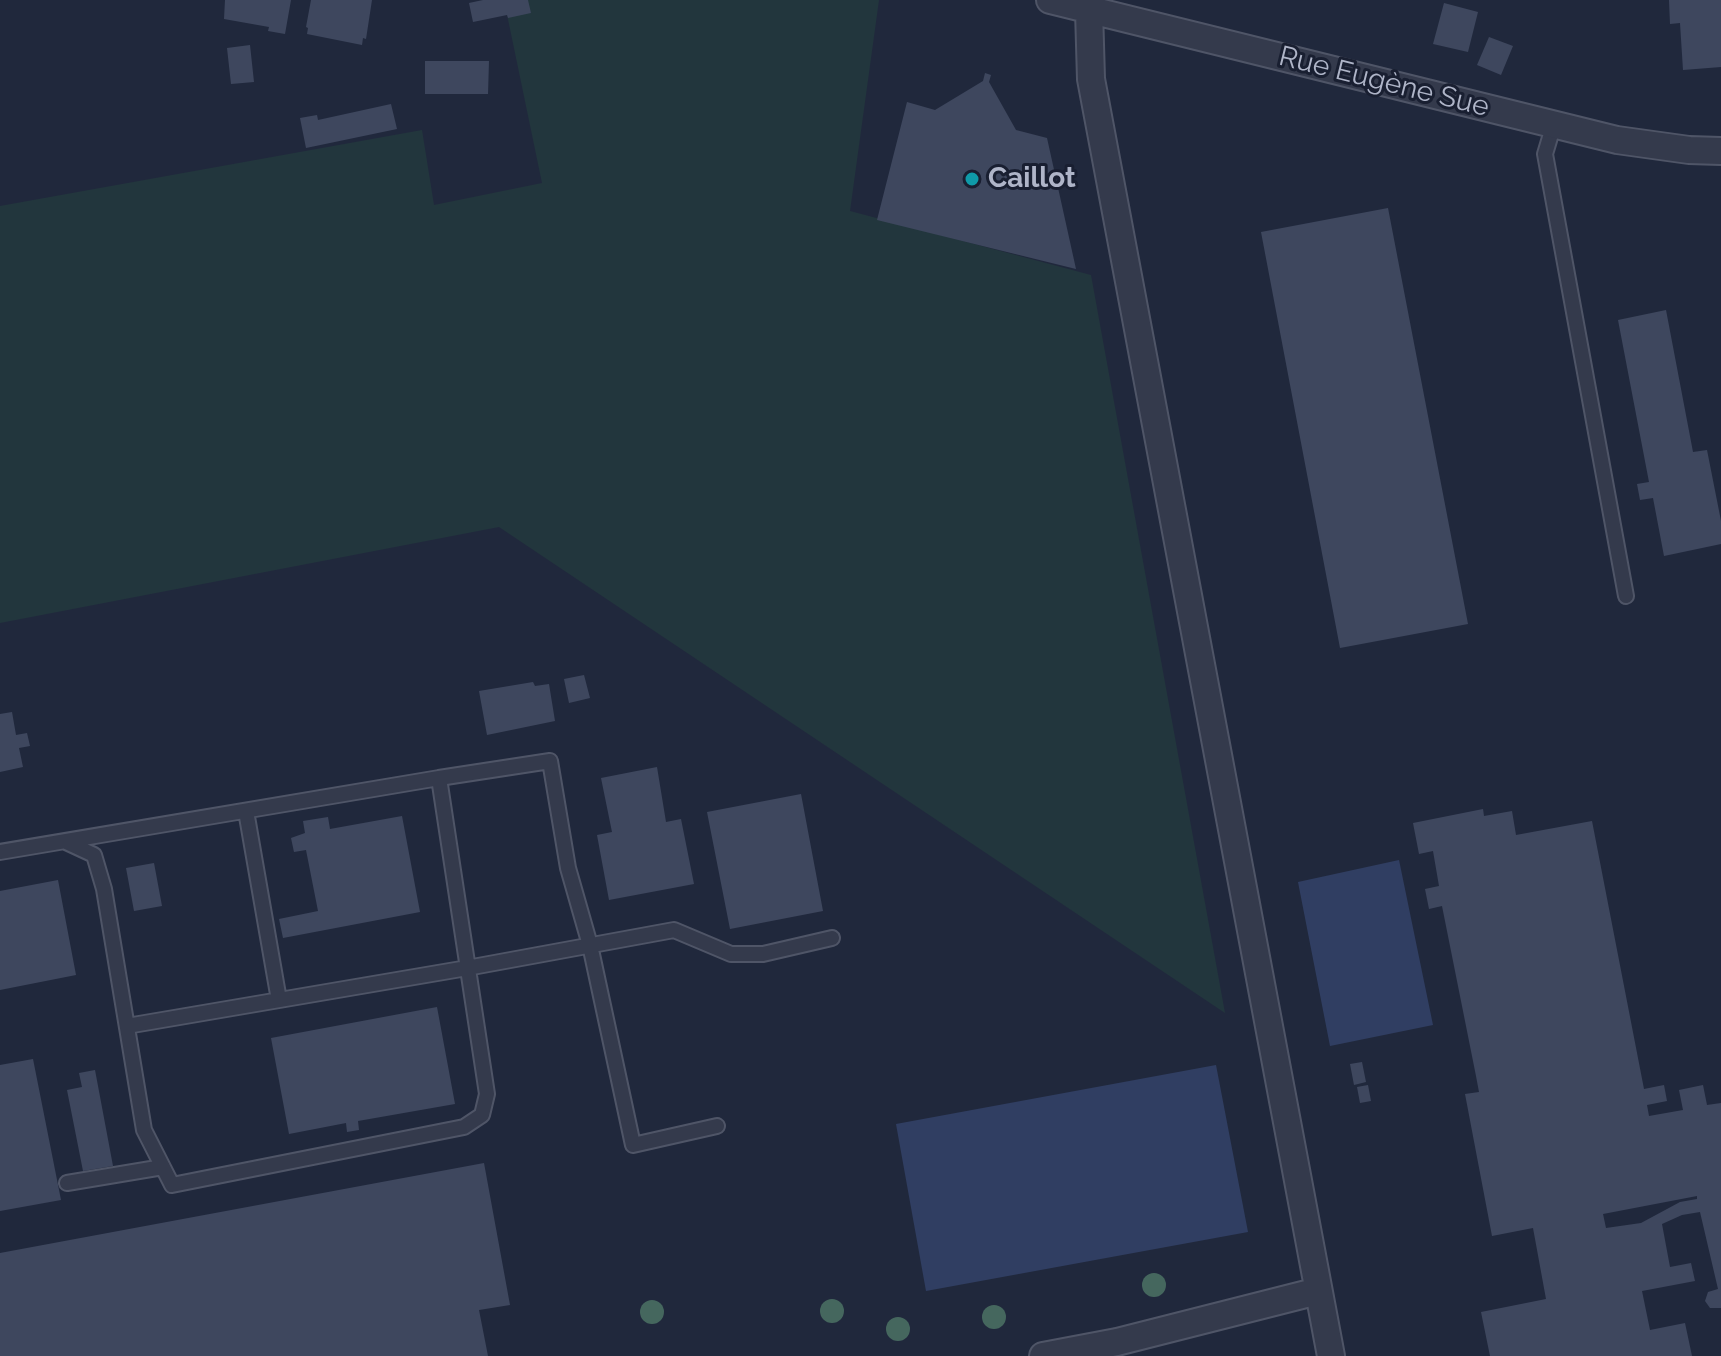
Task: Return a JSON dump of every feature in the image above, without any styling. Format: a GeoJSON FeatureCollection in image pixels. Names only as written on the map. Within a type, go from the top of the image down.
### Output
{"type":"FeatureCollection","features":[{"type":"Feature","properties":{"kind":"street","name":"Rue Eugène Sue"},"geometry":{"type":"LineString","coordinates":[[1050,0],[1617,140],[1721,151]]}},
{"type":"Feature","properties":{"kind":"street"},"geometry":{"type":"LineString","coordinates":[[1089,10],[1091,79],[1331,1356]]}},
{"type":"Feature","properties":{"kind":"street"},"geometry":{"type":"LineString","coordinates":[[1043,1356],[1117,1342],[1318,1291]]}},
{"type":"Feature","properties":{"kind":"lane"},"geometry":{"type":"LineString","coordinates":[[1554,124],[1545,154],[1626,596]]}},
{"type":"Feature","properties":{"kind":"lane"},"geometry":{"type":"LineString","coordinates":[[0,852],[550,761],[568,868],[590,945],[633,1145],[717,1126]]}},
{"type":"Feature","properties":{"kind":"lane"},"geometry":{"type":"LineString","coordinates":[[66,842],[94,855],[104,889],[144,1130],[172,1185],[464,1127],[482,1115],[487,1094],[439,778]]}},
{"type":"Feature","properties":{"kind":"lane"},"geometry":{"type":"LineString","coordinates":[[246,811],[279,1000]]}},
{"type":"Feature","properties":{"kind":"lane"},"geometry":{"type":"LineString","coordinates":[[127,1026],[674,930],[731,954],[763,954],[832,938]]}},
{"type":"Feature","properties":{"kind":"lane"},"geometry":{"type":"LineString","coordinates":[[67,1183],[163,1167]]}},
{"type":"Feature","properties":{"kind":"shaded area"},"geometry":{"type":"Polygon","coordinates":[[[504,0],[879,0],[850,211],[1091,275],[1225,1013],[499,527],[0,623],[0,206],[422,130],[434,205],[542,183],[504,0]]]}},
{"type":"Feature","properties":{"kind":"water"},"geometry":{"type":"Polygon","coordinates":[[[1399,860],[1433,1025],[1330,1046],[1298,882],[1399,860]]]}},
{"type":"Feature","properties":{"kind":"water"},"geometry":{"type":"Polygon","coordinates":[[[1216,1065],[1248,1232],[926,1291],[896,1124],[1216,1065]]]}},
{"type":"Feature","properties":{"kind":"building"},"geometry":{"type":"Polygon","coordinates":[[[225,0],[291,0],[285,34],[268,31],[269,27],[224,19],[225,0]]]}},
{"type":"Feature","properties":{"kind":"building"},"geometry":{"type":"Polygon","coordinates":[[[311,0],[372,0],[366,39],[363,38],[362,45],[307,34],[311,0]]]}},
{"type":"Feature","properties":{"kind":"building"},"geometry":{"type":"Polygon","coordinates":[[[528,0],[531,13],[473,22],[469,3],[528,0]]]}},
{"type":"Feature","properties":{"kind":"building"},"geometry":{"type":"Polygon","coordinates":[[[1669,0],[1721,0],[1721,67],[1683,70],[1680,23],[1670,24],[1669,0]]]}},
{"type":"Feature","properties":{"kind":"building"},"geometry":{"type":"Polygon","coordinates":[[[1444,3],[1478,12],[1468,52],[1433,44],[1444,3]]]}},
{"type":"Feature","properties":{"kind":"building"},"geometry":{"type":"Polygon","coordinates":[[[1489,37],[1513,46],[1501,75],[1477,65],[1489,37]]]}},
{"type":"Feature","properties":{"kind":"building"},"geometry":{"type":"Polygon","coordinates":[[[250,45],[254,82],[231,84],[227,48],[250,45]]]}},
{"type":"Feature","properties":{"kind":"building"},"geometry":{"type":"Polygon","coordinates":[[[425,61],[489,61],[488,94],[425,94],[425,61]]]}},
{"type":"Feature","properties":{"kind":"building","name":"Caillot"},"geometry":{"type":"Polygon","coordinates":[[[985,73],[991,75],[989,82],[1016,130],[1047,138],[1076,269],[877,220],[907,102],[935,110],[983,81],[985,73]]]}},
{"type":"Feature","properties":{"kind":"building"},"geometry":{"type":"Polygon","coordinates":[[[391,104],[397,129],[306,148],[300,118],[317,115],[318,120],[391,104]]]}},
{"type":"Feature","properties":{"kind":"building"},"geometry":{"type":"Polygon","coordinates":[[[1388,208],[1468,624],[1340,648],[1261,232],[1388,208]]]}},
{"type":"Feature","properties":{"kind":"building"},"geometry":{"type":"Polygon","coordinates":[[[1666,310],[1693,452],[1707,450],[1721,521],[1721,544],[1664,556],[1653,498],[1640,500],[1637,484],[1649,482],[1618,320],[1666,310]]]}},
{"type":"Feature","properties":{"kind":"building"},"geometry":{"type":"Polygon","coordinates":[[[584,675],[590,698],[569,703],[564,679],[584,675]]]}},
{"type":"Feature","properties":{"kind":"building"},"geometry":{"type":"Polygon","coordinates":[[[533,682],[535,686],[549,684],[555,721],[487,735],[479,691],[533,682]]]}},
{"type":"Feature","properties":{"kind":"building"},"geometry":{"type":"Polygon","coordinates":[[[12,712],[16,735],[27,733],[30,746],[19,748],[23,767],[0,772],[0,714],[12,712]]]}},
{"type":"Feature","properties":{"kind":"building"},"geometry":{"type":"Polygon","coordinates":[[[657,767],[666,822],[681,819],[694,884],[609,900],[597,835],[612,832],[601,778],[657,767]]]}},
{"type":"Feature","properties":{"kind":"building"},"geometry":{"type":"Polygon","coordinates":[[[801,794],[823,911],[730,929],[707,812],[801,794]]]}},
{"type":"Feature","properties":{"kind":"building"},"geometry":{"type":"Polygon","coordinates":[[[1483,809],[1484,816],[1512,811],[1516,835],[1592,821],[1644,1089],[1664,1085],[1667,1101],[1647,1105],[1649,1116],[1683,1110],[1679,1090],[1703,1085],[1707,1105],[1721,1103],[1721,1308],[1710,1308],[1705,1301],[1708,1292],[1718,1289],[1700,1212],[1682,1215],[1662,1224],[1670,1267],[1691,1263],[1695,1281],[1642,1291],[1650,1330],[1685,1323],[1692,1356],[1490,1356],[1481,1312],[1546,1299],[1533,1228],[1492,1236],[1465,1094],[1479,1092],[1476,1076],[1442,906],[1429,909],[1425,889],[1439,886],[1433,851],[1419,854],[1413,823],[1483,809]],[[1697,1196],[1603,1214],[1606,1228],[1641,1223],[1680,1202],[1697,1199],[1697,1196]]]}},
{"type":"Feature","properties":{"kind":"building"},"geometry":{"type":"Polygon","coordinates":[[[402,816],[420,912],[283,938],[279,919],[318,911],[306,850],[294,852],[291,838],[305,833],[303,821],[328,817],[330,829],[402,816]]]}},
{"type":"Feature","properties":{"kind":"building"},"geometry":{"type":"Polygon","coordinates":[[[154,863],[162,906],[134,911],[126,868],[154,863]]]}},
{"type":"Feature","properties":{"kind":"building"},"geometry":{"type":"Polygon","coordinates":[[[58,880],[76,975],[0,990],[0,891],[58,880]]]}},
{"type":"Feature","properties":{"kind":"building"},"geometry":{"type":"Polygon","coordinates":[[[437,1007],[455,1104],[358,1121],[359,1130],[347,1132],[346,1123],[289,1134],[271,1038],[437,1007]]]}},
{"type":"Feature","properties":{"kind":"building"},"geometry":{"type":"Polygon","coordinates":[[[33,1059],[61,1200],[0,1211],[0,1065],[33,1059]]]}},
{"type":"Feature","properties":{"kind":"building"},"geometry":{"type":"Polygon","coordinates":[[[1362,1062],[1366,1082],[1354,1085],[1350,1064],[1362,1062]]]}},
{"type":"Feature","properties":{"kind":"building"},"geometry":{"type":"Polygon","coordinates":[[[95,1070],[113,1166],[83,1171],[67,1090],[82,1087],[79,1073],[95,1070]]]}},
{"type":"Feature","properties":{"kind":"building"},"geometry":{"type":"Polygon","coordinates":[[[1368,1085],[1371,1101],[1360,1103],[1357,1087],[1368,1085]]]}},
{"type":"Feature","properties":{"kind":"building"},"geometry":{"type":"Polygon","coordinates":[[[484,1163],[510,1305],[479,1310],[488,1356],[0,1356],[0,1253],[484,1163]]]}},
{"type":"Feature","properties":{"kind":"place","name":"Caillot"},"geometry":{"type":"Point","coordinates":[972,179]}}]}
